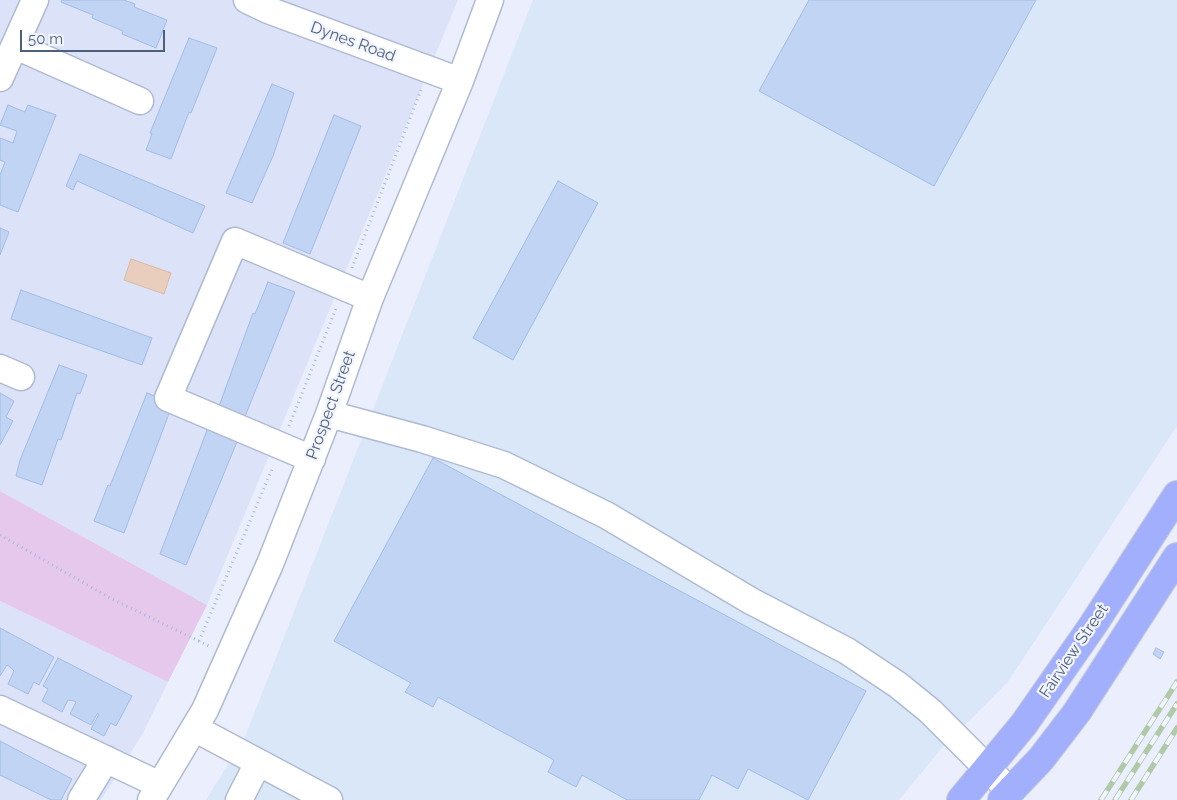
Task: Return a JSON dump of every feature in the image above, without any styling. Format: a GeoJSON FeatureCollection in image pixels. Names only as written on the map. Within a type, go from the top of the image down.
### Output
{"type":"FeatureCollection","features":[{"type":"Feature","properties":{"kind":"main road","name":"Fairview Street"},"geometry":{"type":"LineString","coordinates":[[962,800],[1024,724],[1072,655],[1177,495]]}},
{"type":"Feature","properties":{"kind":"main road"},"geometry":{"type":"LineString","coordinates":[[1006,796],[1041,759],[1077,712],[1177,556]]}},
{"type":"Feature","properties":{"kind":"street"},"geometry":{"type":"LineString","coordinates":[[0,78],[35,0]]}},
{"type":"Feature","properties":{"kind":"street","name":"Dynes Road"},"geometry":{"type":"LineString","coordinates":[[247,0],[289,8],[429,70],[460,81]]}},
{"type":"Feature","properties":{"kind":"street","name":"Prospect Street"},"geometry":{"type":"LineString","coordinates":[[156,792],[204,710],[270,564],[329,414],[370,298],[460,81],[490,0]]}},
{"type":"Feature","properties":{"kind":"street"},"geometry":{"type":"LineString","coordinates":[[16,46],[140,101]]}},
{"type":"Feature","properties":{"kind":"street"},"geometry":{"type":"LineString","coordinates":[[312,458],[168,398],[235,241],[370,298]]}},
{"type":"Feature","properties":{"kind":"street"},"geometry":{"type":"LineString","coordinates":[[259,269],[311,289],[337,284]]}},
{"type":"Feature","properties":{"kind":"street"},"geometry":{"type":"LineString","coordinates":[[329,414],[422,439],[504,465],[606,516],[751,601],[848,651],[898,685],[930,711],[988,769],[1006,796]]}},
{"type":"Feature","properties":{"kind":"street"},"geometry":{"type":"LineString","coordinates":[[0,709],[106,759],[156,792]]}},
{"type":"Feature","properties":{"kind":"street"},"geometry":{"type":"LineString","coordinates":[[194,728],[329,800]]}},
{"type":"Feature","properties":{"kind":"street"},"geometry":{"type":"LineString","coordinates":[[81,800],[106,759]]}},
{"type":"Feature","properties":{"kind":"street"},"geometry":{"type":"LineString","coordinates":[[239,800],[258,762]]}},
{"type":"Feature","properties":{"kind":"path"},"geometry":{"type":"LineString","coordinates":[[0,535],[112,599],[199,641],[281,446],[337,284],[429,70]]}},
{"type":"Feature","properties":{"kind":"shaded area"},"geometry":{"type":"Polygon","coordinates":[[[0,0],[458,0],[207,605],[0,491],[0,0]]]}},
{"type":"Feature","properties":{"kind":"shaded area"},"geometry":{"type":"Polygon","coordinates":[[[533,0],[1177,0],[1177,426],[1007,683],[941,749],[899,800],[206,800],[245,737],[533,0]]]}},
{"type":"Feature","properties":{"kind":"shaded area"},"geometry":{"type":"Polygon","coordinates":[[[131,259],[171,273],[164,294],[124,280],[131,259]]]}},
{"type":"Feature","properties":{"kind":"shaded area"},"geometry":{"type":"Polygon","coordinates":[[[0,491],[207,605],[168,682],[0,601],[0,491]]]}},
{"type":"Feature","properties":{"kind":"shaded area"},"geometry":{"type":"Polygon","coordinates":[[[0,601],[168,682],[142,735],[101,800],[0,800],[0,601]]]}},
{"type":"Feature","properties":{"kind":"building"},"geometry":{"type":"Polygon","coordinates":[[[62,0],[124,0],[135,4],[134,7],[167,20],[156,48],[122,34],[123,31],[92,18],[93,15],[61,2],[62,0]]]}},
{"type":"Feature","properties":{"kind":"building"},"geometry":{"type":"Polygon","coordinates":[[[809,0],[1036,0],[934,186],[759,91],[809,0]]]}},
{"type":"Feature","properties":{"kind":"building"},"geometry":{"type":"Polygon","coordinates":[[[189,38],[217,48],[171,159],[146,150],[152,134],[150,133],[189,38]]]}},
{"type":"Feature","properties":{"kind":"building"},"geometry":{"type":"Polygon","coordinates":[[[272,84],[294,93],[273,156],[252,203],[226,193],[272,84]]]}},
{"type":"Feature","properties":{"kind":"building"},"geometry":{"type":"Polygon","coordinates":[[[8,105],[25,112],[28,105],[56,115],[18,212],[0,205],[0,175],[5,162],[0,160],[0,138],[13,143],[17,131],[0,125],[8,105]]]}},
{"type":"Feature","properties":{"kind":"building"},"geometry":{"type":"Polygon","coordinates":[[[334,115],[361,126],[310,254],[283,243],[334,115]]]}},
{"type":"Feature","properties":{"kind":"building"},"geometry":{"type":"Polygon","coordinates":[[[80,154],[205,206],[193,233],[77,181],[73,190],[66,186],[80,154]]]}},
{"type":"Feature","properties":{"kind":"building"},"geometry":{"type":"Polygon","coordinates":[[[558,181],[598,203],[513,360],[473,338],[558,181]]]}},
{"type":"Feature","properties":{"kind":"building"},"geometry":{"type":"Polygon","coordinates":[[[0,228],[9,232],[0,255],[0,228]]]}},
{"type":"Feature","properties":{"kind":"building"},"geometry":{"type":"Polygon","coordinates":[[[268,282],[295,292],[244,419],[218,409],[253,313],[255,314],[268,282]]]}},
{"type":"Feature","properties":{"kind":"building"},"geometry":{"type":"Polygon","coordinates":[[[21,290],[152,338],[142,365],[11,319],[21,290]]]}},
{"type":"Feature","properties":{"kind":"building"},"geometry":{"type":"Polygon","coordinates":[[[59,365],[87,375],[80,394],[77,393],[61,440],[58,439],[42,485],[16,476],[20,460],[59,365]]]}},
{"type":"Feature","properties":{"kind":"building"},"geometry":{"type":"Polygon","coordinates":[[[0,393],[14,401],[6,417],[13,421],[0,445],[0,393]]]}},
{"type":"Feature","properties":{"kind":"building"},"geometry":{"type":"Polygon","coordinates":[[[147,393],[173,403],[124,533],[94,521],[147,393]]]}},
{"type":"Feature","properties":{"kind":"building"},"geometry":{"type":"Polygon","coordinates":[[[209,425],[239,437],[186,565],[160,554],[209,425]]]}},
{"type":"Feature","properties":{"kind":"building"},"geometry":{"type":"Polygon","coordinates":[[[433,458],[866,691],[808,800],[748,769],[738,789],[712,775],[699,800],[627,800],[582,775],[576,787],[548,772],[554,760],[438,697],[433,707],[405,692],[411,683],[334,641],[433,458]]]}},
{"type":"Feature","properties":{"kind":"building"},"geometry":{"type":"Polygon","coordinates":[[[0,628],[54,657],[39,685],[34,682],[28,694],[8,684],[14,671],[7,665],[0,676],[0,628]]]}},
{"type":"Feature","properties":{"kind":"building"},"geometry":{"type":"Polygon","coordinates":[[[1156,648],[1164,652],[1160,659],[1153,654],[1156,648]]]}},
{"type":"Feature","properties":{"kind":"building"},"geometry":{"type":"Polygon","coordinates":[[[58,658],[132,696],[116,726],[111,723],[104,736],[91,729],[99,714],[97,714],[91,725],[70,714],[76,702],[74,701],[68,700],[62,712],[42,701],[48,689],[43,686],[58,658]]]}},
{"type":"Feature","properties":{"kind":"building"},"geometry":{"type":"Polygon","coordinates":[[[0,741],[72,779],[61,800],[51,800],[0,775],[0,741]]]}},
{"type":"Feature","properties":{"kind":"railway"},"geometry":{"type":"LineString","coordinates":[[1101,800],[1177,682]]}},
{"type":"Feature","properties":{"kind":"railway"},"geometry":{"type":"LineString","coordinates":[[1115,800],[1177,704]]}},
{"type":"Feature","properties":{"kind":"railway"},"geometry":{"type":"LineString","coordinates":[[1131,800],[1177,728]]}}]}
